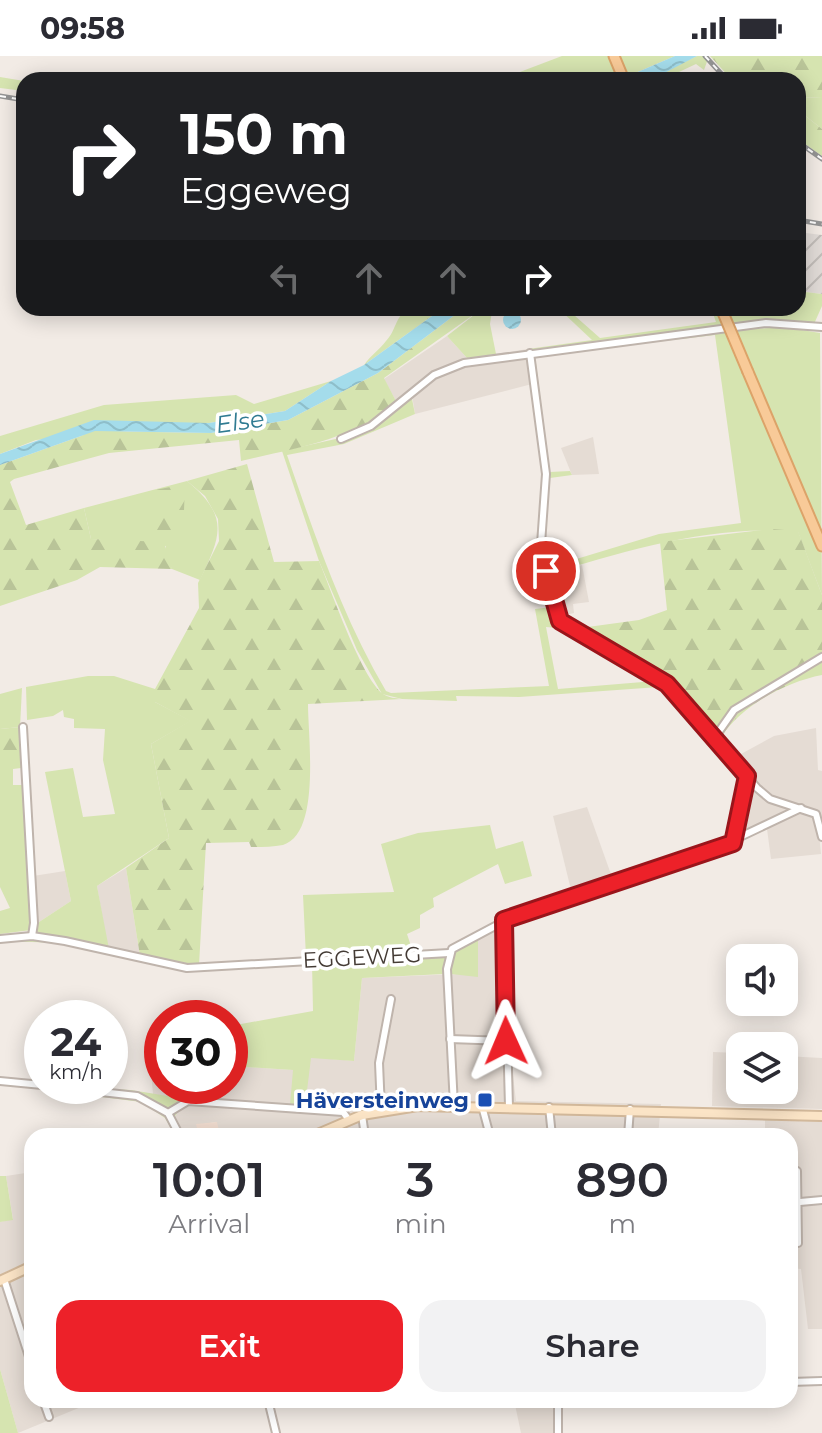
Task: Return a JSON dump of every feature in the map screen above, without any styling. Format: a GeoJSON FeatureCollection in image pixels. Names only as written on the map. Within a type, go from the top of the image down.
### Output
{"type":"FeatureCollection","features":[{"type":"Feature","properties":{"kind":"main road"},"geometry":{"type":"LineString","coordinates":[[724,316],[822,546]]}},
{"type":"Feature","properties":{"kind":"main road"},"geometry":{"type":"LineString","coordinates":[[331,1128],[381,1110],[454,1106],[822,1116]]}},
{"type":"Feature","properties":{"kind":"main road"},"geometry":{"type":"LineString","coordinates":[[2,1280],[24,1270]]}},
{"type":"Feature","properties":{"kind":"street"},"geometry":{"type":"LineString","coordinates":[[341,439],[371,426],[448,367],[530,353],[766,323],[822,327]]}},
{"type":"Feature","properties":{"kind":"street"},"geometry":{"type":"LineString","coordinates":[[530,353],[546,474],[541,544],[560,621],[667,684],[770,799],[816,814],[822,837]]}},
{"type":"Feature","properties":{"kind":"street"},"geometry":{"type":"LineString","coordinates":[[715,737],[734,710],[822,657]]}},
{"type":"Feature","properties":{"kind":"street"},"geometry":{"type":"LineString","coordinates":[[23,727],[34,923],[32,936]]}},
{"type":"Feature","properties":{"kind":"street"},"geometry":{"type":"LineString","coordinates":[[733,843],[747,776]]}},
{"type":"Feature","properties":{"kind":"street"},"geometry":{"type":"LineString","coordinates":[[454,1106],[449,953],[504,920],[733,843],[801,808]]}},
{"type":"Feature","properties":{"kind":"street"},"geometry":{"type":"LineString","coordinates":[[504,920],[509,1107]]}},
{"type":"Feature","properties":{"kind":"street","name":"EGGEWEG"},"geometry":{"type":"LineString","coordinates":[[0,939],[32,936],[187,968],[449,953]]}},
{"type":"Feature","properties":{"kind":"street"},"geometry":{"type":"LineString","coordinates":[[381,1110],[379,1063],[391,999]]}},
{"type":"Feature","properties":{"kind":"street"},"geometry":{"type":"LineString","coordinates":[[450,1039],[506,1041]]}},
{"type":"Feature","properties":{"kind":"street"},"geometry":{"type":"LineString","coordinates":[[0,1081],[24,1084]]}},
{"type":"Feature","properties":{"kind":"street"},"geometry":{"type":"LineString","coordinates":[[128,1095],[137,1096],[168,1113],[176,1128]]}},
{"type":"Feature","properties":{"kind":"street"},"geometry":{"type":"LineString","coordinates":[[168,1113],[188,1101],[343,1112],[349,1120]]}},
{"type":"Feature","properties":{"kind":"street"},"geometry":{"type":"LineString","coordinates":[[482,1106],[488,1128]]}},
{"type":"Feature","properties":{"kind":"street"},"geometry":{"type":"LineString","coordinates":[[549,1107],[551,1128]]}},
{"type":"Feature","properties":{"kind":"street"},"geometry":{"type":"LineString","coordinates":[[629,1128],[630,1109]]}},
{"type":"Feature","properties":{"kind":"street"},"geometry":{"type":"LineString","coordinates":[[362,1115],[364,1128]]}},
{"type":"Feature","properties":{"kind":"street"},"geometry":{"type":"LineString","coordinates":[[798,1181],[798,1243]]}},
{"type":"Feature","properties":{"kind":"street"},"geometry":{"type":"LineString","coordinates":[[800,1202],[822,1200]]}},
{"type":"Feature","properties":{"kind":"street"},"geometry":{"type":"LineString","coordinates":[[2,1280],[24,1343]]}},
{"type":"Feature","properties":{"kind":"street"},"geometry":{"type":"LineString","coordinates":[[798,1382],[822,1381]]}},
{"type":"Feature","properties":{"kind":"street"},"geometry":{"type":"LineString","coordinates":[[46,1408],[49,1417]]}},
{"type":"Feature","properties":{"kind":"street"},"geometry":{"type":"LineString","coordinates":[[270,1408],[276,1433]]}},
{"type":"Feature","properties":{"kind":"street"},"geometry":{"type":"LineString","coordinates":[[558,1408],[558,1433]]}},
{"type":"Feature","properties":{"kind":"shaded area"},"geometry":{"type":"Polygon","coordinates":[[[806,233],[822,235],[822,294],[806,292],[806,233]]]}},
{"type":"Feature","properties":{"kind":"shaded area"},"geometry":{"type":"Polygon","coordinates":[[[447,336],[467,358],[528,349],[532,384],[415,414],[412,395],[398,405],[384,379],[447,336]]]}},
{"type":"Feature","properties":{"kind":"shaded area"},"geometry":{"type":"Polygon","coordinates":[[[593,437],[599,474],[572,475],[561,448],[593,437]]]}},
{"type":"Feature","properties":{"kind":"shaded area"},"geometry":{"type":"Polygon","coordinates":[[[582,565],[589,602],[573,604],[574,613],[556,617],[545,575],[582,565]]]}},
{"type":"Feature","properties":{"kind":"shaded area"},"geometry":{"type":"Polygon","coordinates":[[[816,728],[818,770],[822,771],[822,823],[818,824],[821,854],[771,859],[767,829],[732,846],[746,781],[730,760],[774,736],[816,728]]]}},
{"type":"Feature","properties":{"kind":"shaded area"},"geometry":{"type":"Polygon","coordinates":[[[587,807],[613,880],[572,894],[553,816],[587,807]]]}},
{"type":"Feature","properties":{"kind":"shaded area"},"geometry":{"type":"Polygon","coordinates":[[[126,868],[140,956],[108,949],[97,886],[126,868]]]}},
{"type":"Feature","properties":{"kind":"shaded area"},"geometry":{"type":"Polygon","coordinates":[[[65,871],[71,901],[36,924],[33,876],[65,871]]]}},
{"type":"Feature","properties":{"kind":"shaded area"},"geometry":{"type":"Polygon","coordinates":[[[506,917],[509,1041],[516,1101],[661,1104],[659,1128],[218,1128],[216,1122],[197,1125],[198,1128],[179,1128],[174,1118],[183,1104],[248,1104],[248,1067],[293,1070],[311,1057],[354,1061],[362,978],[460,974],[478,936],[506,917]]]}},
{"type":"Feature","properties":{"kind":"shaded area"},"geometry":{"type":"Polygon","coordinates":[[[713,1052],[726,1052],[726,1104],[798,1104],[798,1057],[822,1058],[822,1109],[712,1106],[713,1052]]]}},
{"type":"Feature","properties":{"kind":"shaded area"},"geometry":{"type":"Polygon","coordinates":[[[765,1118],[822,1120],[822,1329],[808,1329],[801,1269],[798,1269],[798,1128],[765,1128],[765,1118]]]}},
{"type":"Feature","properties":{"kind":"shaded area"},"geometry":{"type":"Polygon","coordinates":[[[217,1122],[218,1128],[197,1128],[196,1124],[217,1122]]]}},
{"type":"Feature","properties":{"kind":"shaded area"},"geometry":{"type":"Polygon","coordinates":[[[24,1173],[24,1408],[79,1408],[18,1433],[0,1369],[0,1222],[13,1219],[6,1176],[24,1173]]]}},
{"type":"Feature","properties":{"kind":"shaded area"},"geometry":{"type":"Polygon","coordinates":[[[516,1408],[556,1408],[557,1433],[521,1433],[516,1408]]]}},
{"type":"Feature","properties":{"kind":"green space"},"geometry":{"type":"Polygon","coordinates":[[[562,56],[675,56],[638,72],[520,72],[562,56]]]}},
{"type":"Feature","properties":{"kind":"green space"},"geometry":{"type":"Polygon","coordinates":[[[697,56],[709,56],[704,70],[696,64],[679,72],[663,72],[697,56]]]}},
{"type":"Feature","properties":{"kind":"green space"},"geometry":{"type":"Polygon","coordinates":[[[710,56],[822,56],[822,98],[806,97],[806,72],[725,72],[710,56]]]}},
{"type":"Feature","properties":{"kind":"green space"},"geometry":{"type":"Polygon","coordinates":[[[0,77],[16,80],[16,90],[0,88],[0,77]]]}},
{"type":"Feature","properties":{"kind":"green space"},"geometry":{"type":"Polygon","coordinates":[[[806,97],[822,98],[822,129],[806,116],[806,97]]]}},
{"type":"Feature","properties":{"kind":"green space"},"geometry":{"type":"Polygon","coordinates":[[[806,116],[822,129],[822,156],[806,145],[806,116]]]}},
{"type":"Feature","properties":{"kind":"green space"},"geometry":{"type":"Polygon","coordinates":[[[806,292],[822,294],[822,306],[814,324],[775,320],[752,323],[754,329],[784,327],[820,333],[822,595],[798,532],[734,532],[702,536],[638,549],[545,575],[539,529],[545,473],[528,349],[592,340],[566,316],[575,316],[600,338],[716,322],[714,316],[806,316],[806,292]],[[715,335],[535,356],[550,472],[570,471],[572,475],[550,478],[545,529],[550,567],[659,534],[741,523],[715,335]]]}},
{"type":"Feature","properties":{"kind":"green space"},"geometry":{"type":"Polygon","coordinates":[[[400,316],[432,316],[364,365],[389,337],[400,316]]]}},
{"type":"Feature","properties":{"kind":"green space"},"geometry":{"type":"Polygon","coordinates":[[[453,316],[472,316],[384,378],[397,403],[360,426],[323,441],[241,461],[239,440],[109,453],[14,479],[10,482],[26,525],[84,508],[91,539],[164,542],[172,569],[100,567],[77,580],[0,606],[0,465],[95,431],[211,433],[288,420],[378,373],[453,316]]]}},
{"type":"Feature","properties":{"kind":"green space"},"geometry":{"type":"Polygon","coordinates":[[[473,316],[491,316],[496,354],[467,358],[447,336],[473,316]]]}},
{"type":"Feature","properties":{"kind":"green space"},"geometry":{"type":"Polygon","coordinates":[[[331,381],[285,411],[209,423],[36,440],[0,454],[0,436],[104,405],[236,395],[254,404],[331,381]]]}},
{"type":"Feature","properties":{"kind":"green space"},"geometry":{"type":"Polygon","coordinates":[[[411,394],[415,414],[344,444],[287,455],[343,605],[386,691],[549,686],[535,609],[552,607],[556,616],[562,615],[580,633],[673,686],[519,697],[456,696],[457,701],[402,699],[382,694],[357,650],[319,561],[282,451],[340,438],[411,394]],[[546,627],[558,689],[655,681],[557,628],[546,627]]]}},
{"type":"Feature","properties":{"kind":"green space"},"geometry":{"type":"Polygon","coordinates":[[[247,464],[274,562],[319,561],[347,632],[374,685],[383,694],[402,699],[308,704],[308,804],[295,837],[283,845],[271,847],[251,847],[249,842],[206,843],[199,965],[140,956],[126,868],[169,838],[151,744],[190,721],[155,702],[155,689],[199,608],[198,583],[219,541],[218,519],[205,496],[187,481],[247,464]]]}},
{"type":"Feature","properties":{"kind":"green space"},"geometry":{"type":"Polygon","coordinates":[[[187,481],[210,505],[218,526],[213,550],[200,580],[172,569],[165,555],[166,546],[91,539],[84,508],[187,481]]]}},
{"type":"Feature","properties":{"kind":"green space"},"geometry":{"type":"Polygon","coordinates":[[[185,484],[183,536],[151,537],[155,490],[185,484]]]}},
{"type":"Feature","properties":{"kind":"green space"},"geometry":{"type":"Polygon","coordinates":[[[771,529],[798,531],[822,595],[822,675],[766,696],[741,714],[722,736],[653,670],[573,629],[639,620],[667,610],[660,542],[771,529]]]}},
{"type":"Feature","properties":{"kind":"green space"},"geometry":{"type":"Polygon","coordinates":[[[88,676],[114,676],[155,689],[155,702],[191,721],[151,744],[169,838],[97,886],[109,949],[187,966],[306,957],[303,895],[394,892],[381,844],[418,833],[490,825],[496,849],[523,841],[532,876],[505,884],[498,864],[433,898],[434,907],[420,915],[420,928],[407,934],[413,952],[446,949],[444,974],[362,978],[354,1061],[311,1058],[305,1107],[290,1105],[293,1070],[248,1067],[248,1023],[313,1011],[312,962],[197,970],[63,943],[0,941],[34,933],[36,924],[71,901],[45,772],[73,768],[83,817],[115,814],[103,760],[105,729],[74,728],[74,719],[64,717],[63,710],[53,716],[27,720],[26,687],[88,676]]]}},
{"type":"Feature","properties":{"kind":"green space"},"geometry":{"type":"Polygon","coordinates":[[[22,688],[20,727],[0,729],[0,694],[22,688]]]}},
{"type":"Feature","properties":{"kind":"green space"},"geometry":{"type":"Polygon","coordinates":[[[20,727],[21,768],[13,769],[13,778],[0,778],[0,729],[20,727]]]}},
{"type":"Feature","properties":{"kind":"green space"},"geometry":{"type":"Polygon","coordinates":[[[0,778],[13,778],[13,785],[22,785],[33,921],[31,930],[0,934],[0,911],[10,908],[0,887],[0,778]]]}},
{"type":"Feature","properties":{"kind":"green space"},"geometry":{"type":"Polygon","coordinates":[[[478,936],[478,977],[451,974],[452,951],[478,936]]]}},
{"type":"Feature","properties":{"kind":"green space"},"geometry":{"type":"Polygon","coordinates":[[[0,1077],[24,1080],[24,1087],[0,1084],[0,1077]]]}},
{"type":"Feature","properties":{"kind":"green space"},"geometry":{"type":"Polygon","coordinates":[[[128,1090],[144,1092],[144,1104],[128,1100],[128,1090]]]}},
{"type":"Feature","properties":{"kind":"green space"},"geometry":{"type":"Polygon","coordinates":[[[144,1104],[183,1104],[174,1118],[179,1128],[171,1128],[165,1118],[144,1104]]]}},
{"type":"Feature","properties":{"kind":"green space"},"geometry":{"type":"Polygon","coordinates":[[[0,1176],[6,1176],[13,1220],[0,1222],[0,1176]]]}},
{"type":"Feature","properties":{"kind":"green space"},"geometry":{"type":"Polygon","coordinates":[[[0,1369],[18,1433],[0,1433],[0,1369]]]}},
{"type":"Feature","properties":{"kind":"water"},"geometry":{"type":"Polygon","coordinates":[[[675,56],[697,56],[666,72],[638,72],[675,56]]]}},
{"type":"Feature","properties":{"kind":"water","name":"Else"},"geometry":{"type":"Polygon","coordinates":[[[432,316],[453,316],[378,373],[288,420],[211,433],[95,431],[0,465],[0,454],[94,420],[209,423],[285,411],[331,381],[364,365],[432,316]]]}},
{"type":"Feature","properties":{"kind":"water"},"geometry":{"type":"Polygon","coordinates":[[[503,316],[521,316],[521,324],[516,329],[508,329],[503,324],[503,316]]]}},
{"type":"Feature","properties":{"kind":"railway"},"geometry":{"type":"LineString","coordinates":[[705,56],[720,72]]}},
{"type":"Feature","properties":{"kind":"railway"},"geometry":{"type":"LineString","coordinates":[[0,96],[16,99]]}},
{"type":"Feature","properties":{"kind":"railway"},"geometry":{"type":"LineString","coordinates":[[806,148],[822,159]]}},
{"type":"Feature","properties":{"kind":"railway"},"geometry":{"type":"LineString","coordinates":[[806,221],[822,224]]}},
{"type":"Feature","properties":{"kind":"place","name":"Häversteinweg"},"geometry":{"type":"Point","coordinates":[485,1100]}},
{"type":"Feature","properties":{"kind":"route"},"geometry":{"type":"LineString","coordinates":[[506,1041],[504,920],[733,843],[747,776],[667,684],[560,621],[546,571]]}}]}
